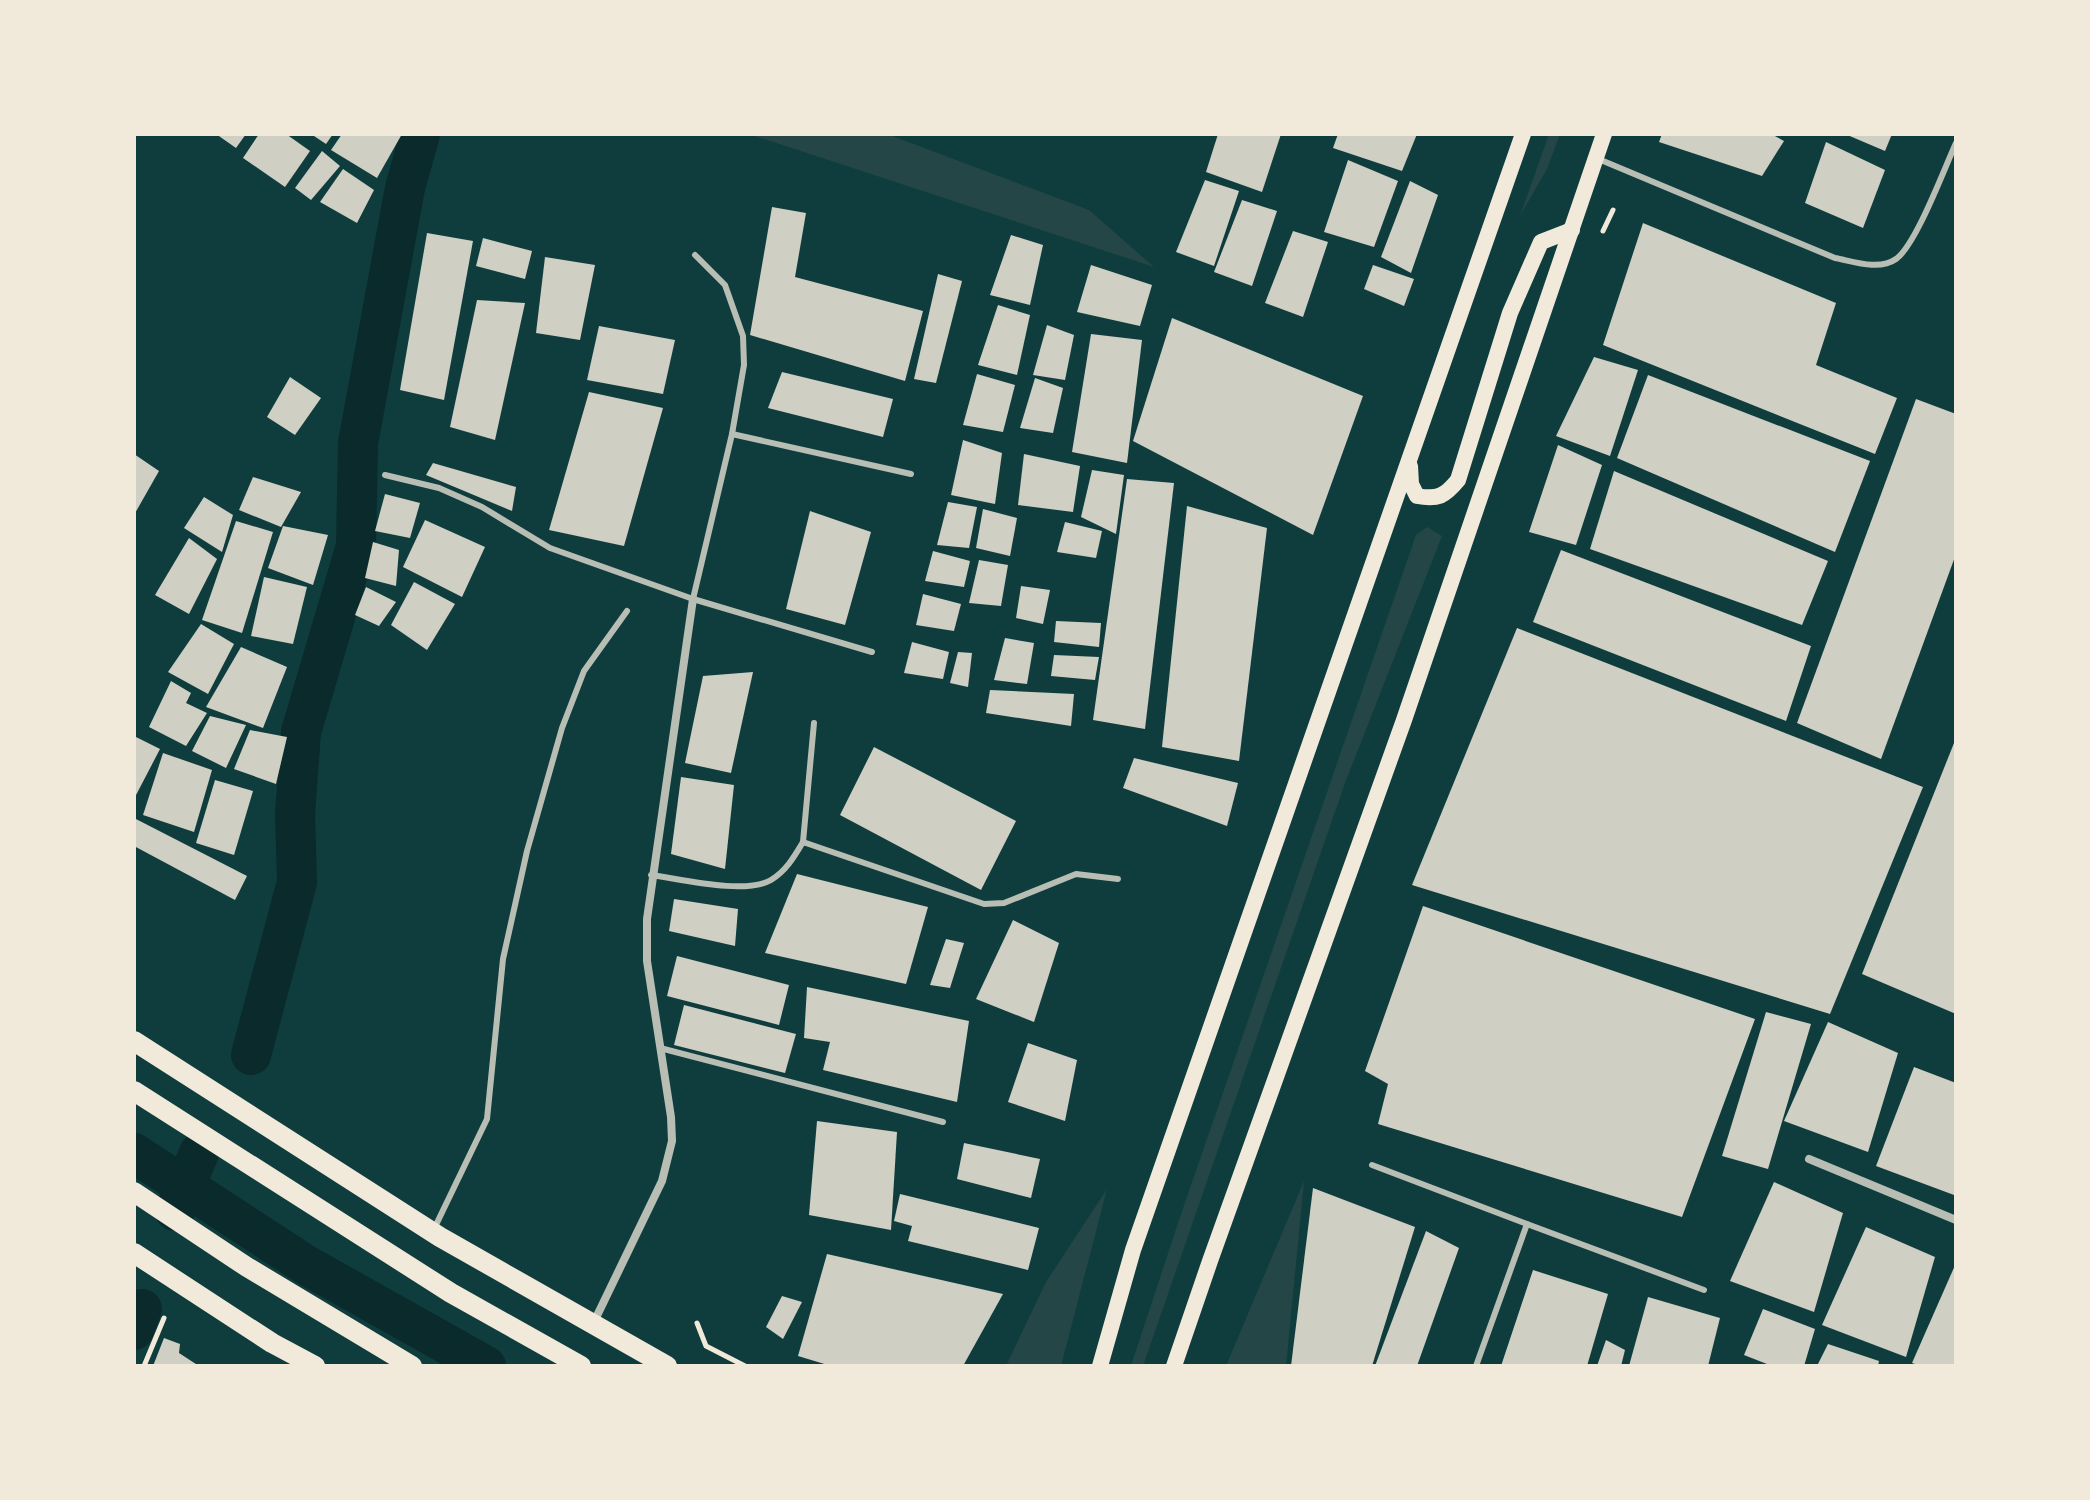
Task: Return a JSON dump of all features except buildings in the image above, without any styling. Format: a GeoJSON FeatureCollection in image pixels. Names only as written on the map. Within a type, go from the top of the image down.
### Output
{"type":"FeatureCollection","features":[{"type":"Feature","properties":{"kind":"main road"},"geometry":{"type":"LineString","coordinates":[[1100,1366],[1133,1250],[1523,134]]}},
{"type":"Feature","properties":{"kind":"main road"},"geometry":{"type":"LineString","coordinates":[[1174,1366],[1404,720],[1604,134]]}},
{"type":"Feature","properties":{"kind":"main road"},"geometry":{"type":"LineString","coordinates":[[1409,457],[1411,484],[1417,496],[1433,500],[1447,494],[1458,480],[1510,313],[1541,242],[1572,230]]}},
{"type":"Feature","properties":{"kind":"main road"},"geometry":{"type":"LineString","coordinates":[[134,1041],[432,1232],[667,1366]]}},
{"type":"Feature","properties":{"kind":"main road"},"geometry":{"type":"LineString","coordinates":[[134,1091],[451,1293],[581,1366]]}},
{"type":"Feature","properties":{"kind":"main road"},"geometry":{"type":"LineString","coordinates":[[134,1192],[247,1267],[412,1366]]}},
{"type":"Feature","properties":{"kind":"main road"},"geometry":{"type":"LineString","coordinates":[[134,1253],[272,1343],[315,1366]]}},
{"type":"Feature","properties":{"kind":"street"},"geometry":{"type":"LineString","coordinates":[[593,1324],[662,1181],[672,1141],[647,961],[647,919],[693,599]]}},
{"type":"Feature","properties":{"kind":"street"},"geometry":{"type":"LineString","coordinates":[[1809,1159],[1956,1220]]}},
{"type":"Feature","properties":{"kind":"lane"},"geometry":{"type":"LineString","coordinates":[[1596,158],[1835,258],[1870,265],[1894,261],[1908,247],[1956,143]]}},
{"type":"Feature","properties":{"kind":"lane"},"geometry":{"type":"LineString","coordinates":[[693,599],[732,434],[744,365],[743,336],[725,285],[695,255]]}},
{"type":"Feature","properties":{"kind":"lane"},"geometry":{"type":"LineString","coordinates":[[732,434],[911,474]]}},
{"type":"Feature","properties":{"kind":"lane"},"geometry":{"type":"LineString","coordinates":[[385,475],[439,488],[482,507],[550,548],[693,599],[872,652]]}},
{"type":"Feature","properties":{"kind":"lane"},"geometry":{"type":"LineString","coordinates":[[432,1232],[487,1119],[503,959],[527,851],[562,728],[584,671],[627,611]]}},
{"type":"Feature","properties":{"kind":"lane"},"geometry":{"type":"LineString","coordinates":[[651,875],[744,887],[769,881],[790,864],[803,842],[814,723]]}},
{"type":"Feature","properties":{"kind":"lane"},"geometry":{"type":"LineString","coordinates":[[803,842],[984,904],[1004,903],[1076,874],[1118,879]]}},
{"type":"Feature","properties":{"kind":"lane"},"geometry":{"type":"LineString","coordinates":[[660,1048],[943,1122]]}},
{"type":"Feature","properties":{"kind":"lane"},"geometry":{"type":"LineString","coordinates":[[1372,1165],[1704,1290]]}},
{"type":"Feature","properties":{"kind":"lane"},"geometry":{"type":"LineString","coordinates":[[1476,1366],[1527,1224]]}},
{"type":"Feature","properties":{"kind":"path"},"geometry":{"type":"LineString","coordinates":[[144,1366],[164,1318]]}},
{"type":"Feature","properties":{"kind":"path"},"geometry":{"type":"LineString","coordinates":[[697,1323],[706,1346],[745,1366]]}},
{"type":"Feature","properties":{"kind":"shaded area"},"geometry":{"type":"Polygon","coordinates":[[[749,134],[887,134],[1089,210],[1154,267],[749,134]]]}},
{"type":"Feature","properties":{"kind":"shaded area"},"geometry":{"type":"Polygon","coordinates":[[[1549,134],[1560,134],[1547,169],[1520,216],[1549,134]]]}},
{"type":"Feature","properties":{"kind":"shaded area"},"geometry":{"type":"Polygon","coordinates":[[[1427,527],[1442,536],[1345,783],[1143,1366],[1131,1366],[1416,535],[1427,527]]]}},
{"type":"Feature","properties":{"kind":"shaded area"},"geometry":{"type":"Polygon","coordinates":[[[1304,1181],[1286,1366],[1226,1366],[1304,1181]]]}},
{"type":"Feature","properties":{"kind":"shaded area"},"geometry":{"type":"Polygon","coordinates":[[[1107,1189],[1061,1366],[1006,1366],[1046,1282],[1107,1189]]]}},
{"type":"Feature","properties":{"kind":"waterway"},"geometry":{"type":"LineString","coordinates":[[251,1055],[297,882],[295,814],[301,732],[356,546],[358,443],[405,188],[420,134]]}},
{"type":"Feature","properties":{"kind":"waterway"},"geometry":{"type":"LineString","coordinates":[[134,1153],[306,1265],[486,1366]]}},
{"type":"Feature","properties":{"kind":"waterway"},"geometry":{"type":"LineString","coordinates":[[175,1211],[199,1153]]}},
{"type":"Feature","properties":{"kind":"waterway"},"geometry":{"type":"LineString","coordinates":[[134,1330],[142,1309]]}}]}
